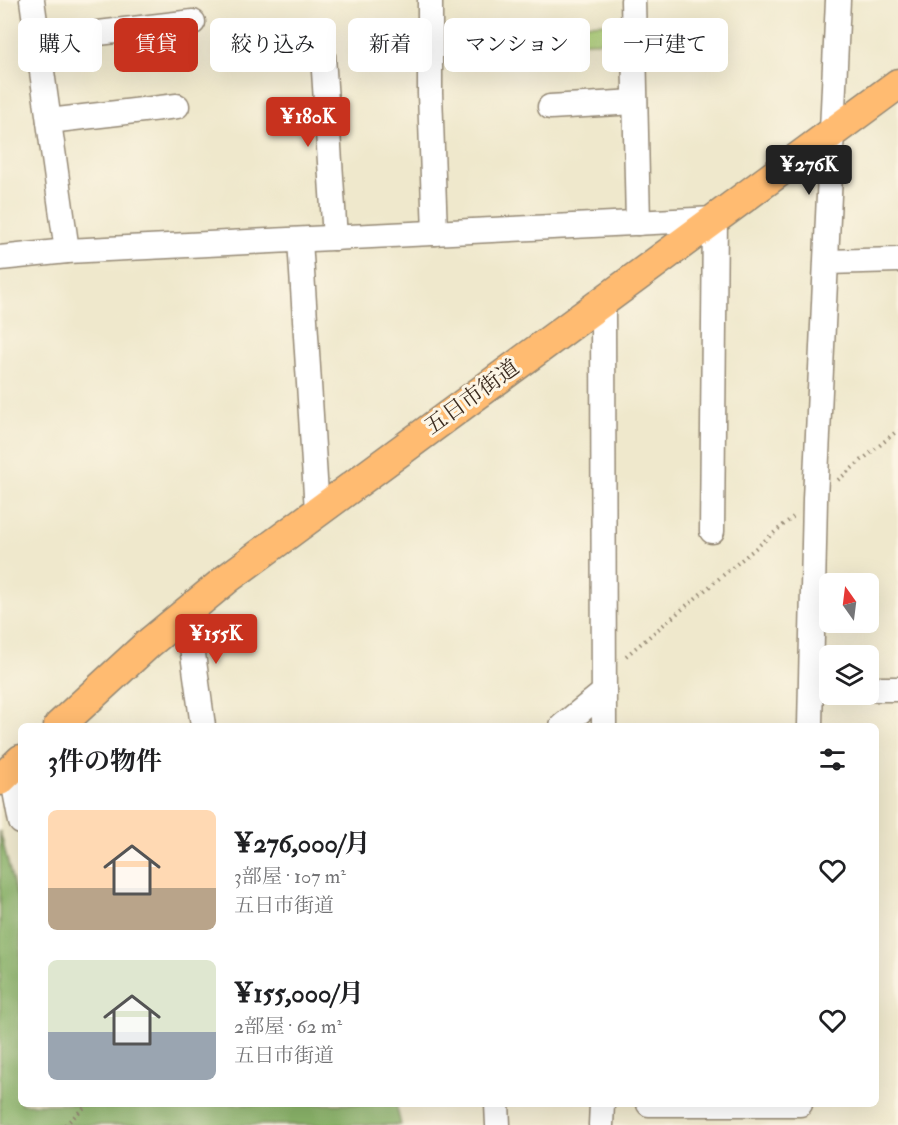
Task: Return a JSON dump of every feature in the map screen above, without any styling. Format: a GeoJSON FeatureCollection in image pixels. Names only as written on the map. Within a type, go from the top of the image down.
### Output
{"type":"FeatureCollection","features":[{"type":"Feature","properties":{"kind":"main road","name":"五日市街道"},"geometry":{"type":"LineString","coordinates":[[62,723],[187,610],[317,511],[898,84]]}},
{"type":"Feature","properties":{"kind":"street"},"geometry":{"type":"LineString","coordinates":[[32,0],[35,18]]}},
{"type":"Feature","properties":{"kind":"street"},"geometry":{"type":"LineString","coordinates":[[430,0],[430,93],[435,233]]}},
{"type":"Feature","properties":{"kind":"street"},"geometry":{"type":"LineString","coordinates":[[633,0],[638,223]]}},
{"type":"Feature","properties":{"kind":"street"},"geometry":{"type":"LineString","coordinates":[[819,651],[815,499],[828,262],[838,0]]}},
{"type":"Feature","properties":{"kind":"street"},"geometry":{"type":"LineString","coordinates":[[42,72],[67,251]]}},
{"type":"Feature","properties":{"kind":"street"},"geometry":{"type":"LineString","coordinates":[[328,72],[335,95],[335,238]]}},
{"type":"Feature","properties":{"kind":"street"},"geometry":{"type":"LineString","coordinates":[[550,107],[635,102]]}},
{"type":"Feature","properties":{"kind":"street"},"geometry":{"type":"LineString","coordinates":[[49,122],[177,106]]}},
{"type":"Feature","properties":{"kind":"street"},"geometry":{"type":"LineString","coordinates":[[0,258],[67,251],[715,219],[712,531]]}},
{"type":"Feature","properties":{"kind":"street"},"geometry":{"type":"LineString","coordinates":[[300,240],[317,511]]}},
{"type":"Feature","properties":{"kind":"street"},"geometry":{"type":"LineString","coordinates":[[828,262],[898,260]]}},
{"type":"Feature","properties":{"kind":"street"},"geometry":{"type":"LineString","coordinates":[[603,302],[604,723]]}},
{"type":"Feature","properties":{"kind":"street"},"geometry":{"type":"LineString","coordinates":[[187,610],[203,723]]}},
{"type":"Feature","properties":{"kind":"street"},"geometry":{"type":"LineString","coordinates":[[565,723],[605,683]]}},
{"type":"Feature","properties":{"kind":"street"},"geometry":{"type":"LineString","coordinates":[[879,689],[898,688]]}},
{"type":"Feature","properties":{"kind":"street"},"geometry":{"type":"LineString","coordinates":[[811,723],[819,693]]}},
{"type":"Feature","properties":{"kind":"street"},"geometry":{"type":"LineString","coordinates":[[11,770],[18,806]]}},
{"type":"Feature","properties":{"kind":"street"},"geometry":{"type":"LineString","coordinates":[[497,1107],[498,1125]]}},
{"type":"Feature","properties":{"kind":"street"},"geometry":{"type":"LineString","coordinates":[[601,1125],[602,1107]]}},
{"type":"Feature","properties":{"kind":"street"},"geometry":{"type":"LineString","coordinates":[[800,1107],[800,1125]]}},
{"type":"Feature","properties":{"kind":"path"},"geometry":{"type":"LineString","coordinates":[[605,683],[815,499],[898,430]]}},
{"type":"Feature","properties":{"kind":"path"},"geometry":{"type":"LineString","coordinates":[[65,1125],[85,1107]]}},
{"type":"Feature","properties":{"kind":"green space"},"geometry":{"type":"Polygon","coordinates":[[[602,23],[602,41],[590,42],[590,24],[602,23]]]}},
{"type":"Feature","properties":{"kind":"green space"},"geometry":{"type":"Polygon","coordinates":[[[0,831],[18,902],[18,1107],[397,1107],[401,1125],[0,1125],[0,831]]]}}]}
